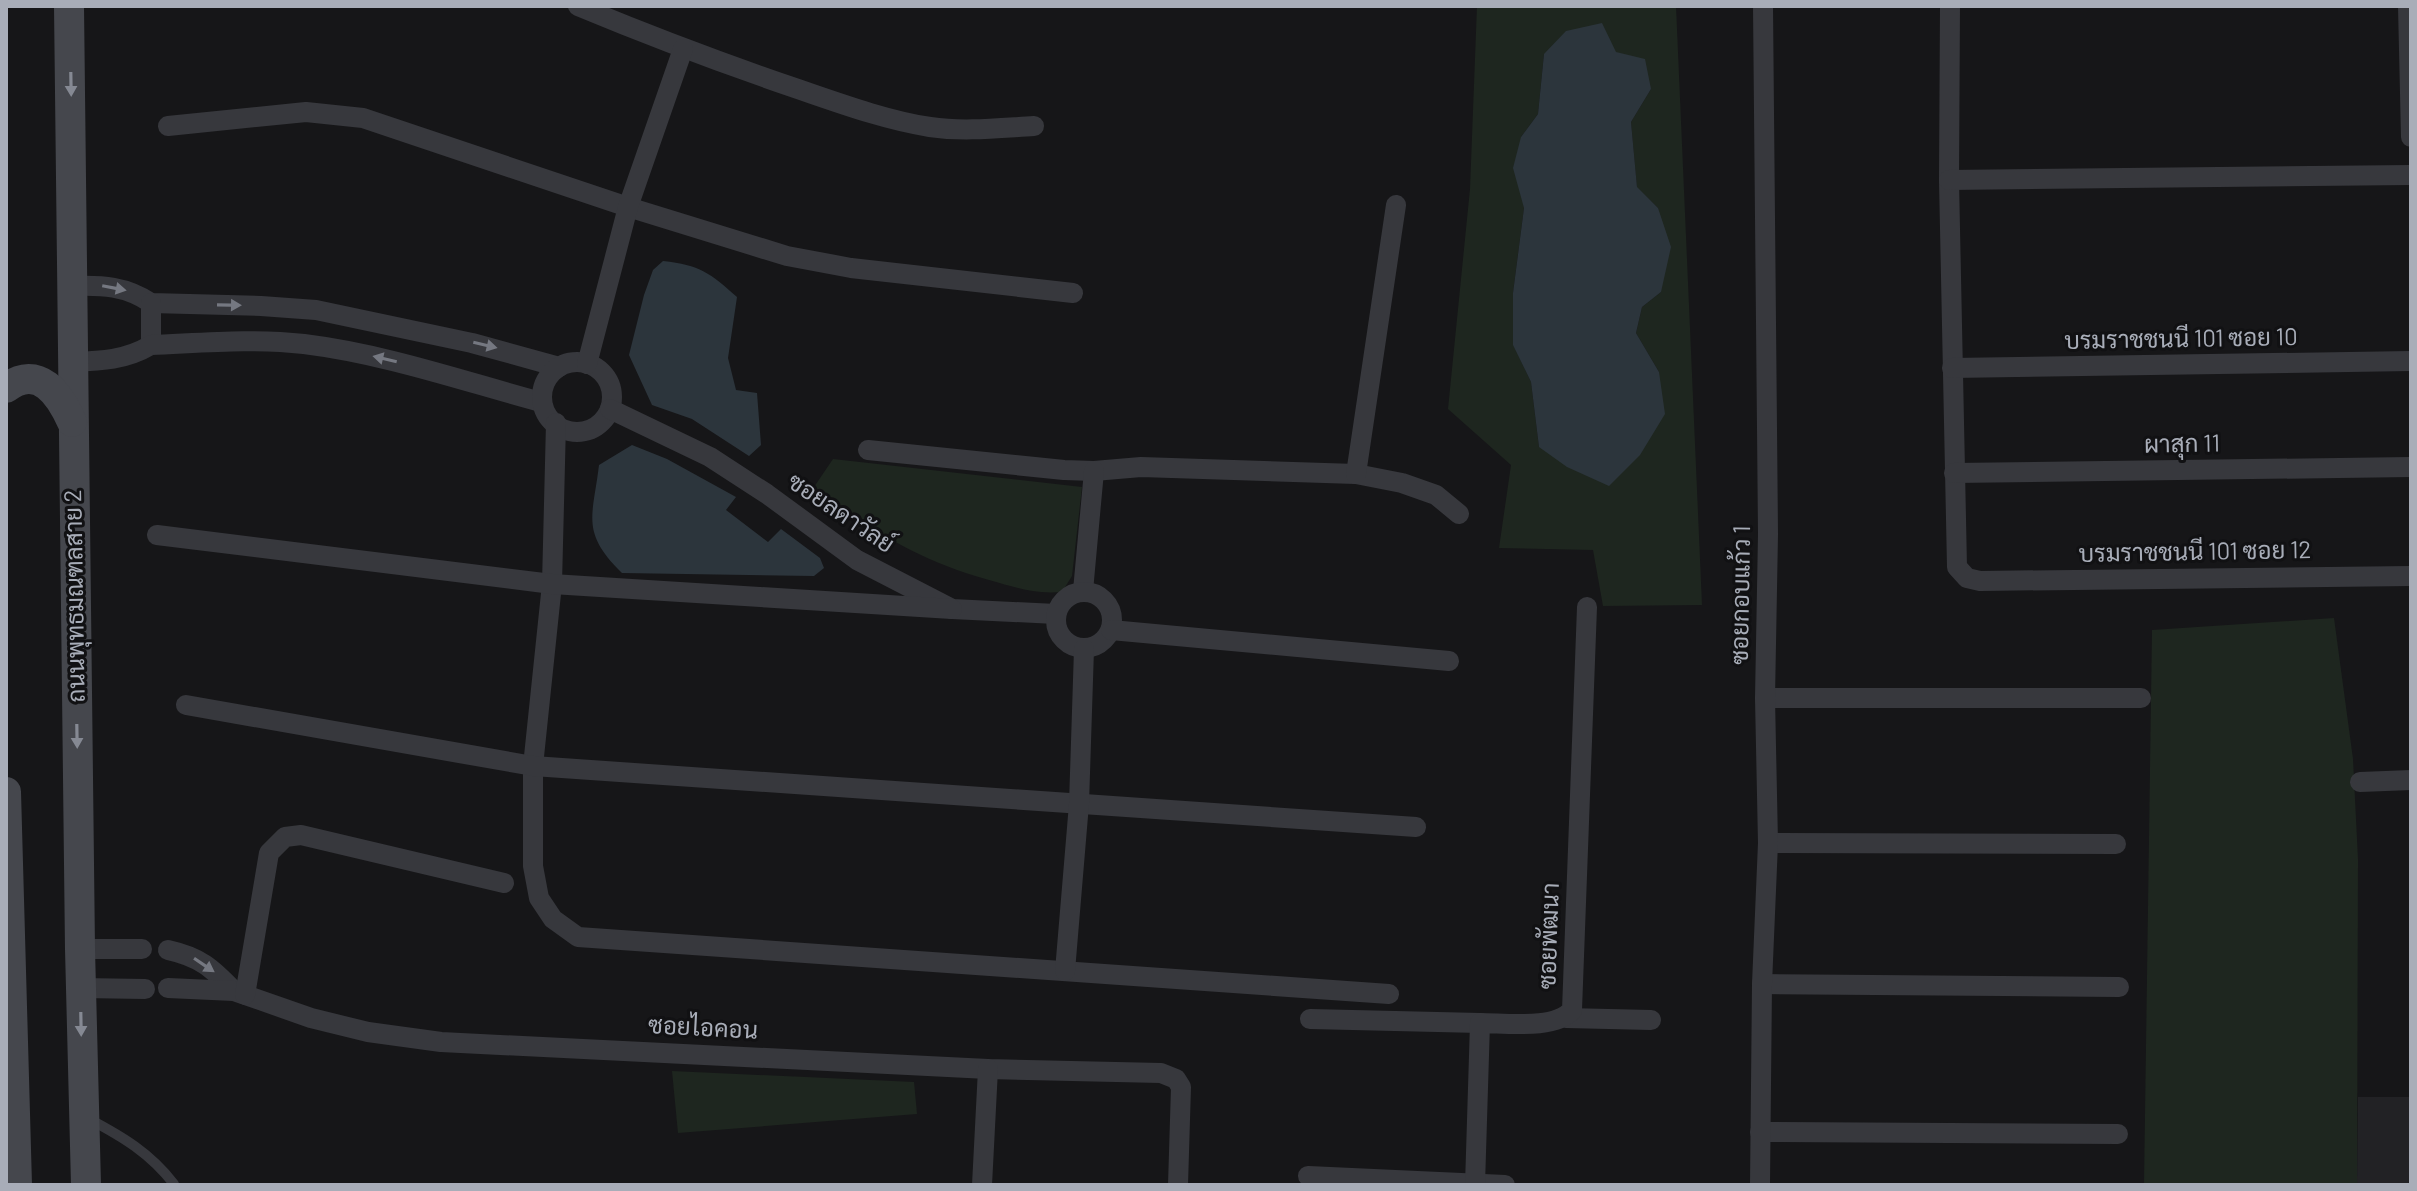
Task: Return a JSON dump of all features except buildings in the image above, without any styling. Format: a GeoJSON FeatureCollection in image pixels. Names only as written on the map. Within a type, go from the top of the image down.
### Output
{"type":"FeatureCollection","features":[{"type":"Feature","properties":{"kind":"main road","name":"ถนนพุทธมณฑลสาย 2"},"geometry":{"type":"LineString","coordinates":[[69,6],[72,423],[86,1185]]}},
{"type":"Feature","properties":{"kind":"main road"},"geometry":{"type":"LineString","coordinates":[[6,388],[22,381],[46,383],[64,404],[72,423]]}},
{"type":"Feature","properties":{"kind":"main road"},"geometry":{"type":"LineString","coordinates":[[6,792],[17,1185]]}},
{"type":"Feature","properties":{"kind":"street"},"geometry":{"type":"LineString","coordinates":[[578,6],[683,49],[835,102],[930,127],[969,130],[1034,126]]}},
{"type":"Feature","properties":{"kind":"street","name":"ซอยกอบแก้ว 1"},"geometry":{"type":"LineString","coordinates":[[1760,1185],[1762,984],[1768,843],[1763,6]]}},
{"type":"Feature","properties":{"kind":"street"},"geometry":{"type":"LineString","coordinates":[[1950,6],[1949,180],[1954,473]]}},
{"type":"Feature","properties":{"kind":"street"},"geometry":{"type":"LineString","coordinates":[[2408,6],[2411,137]]}},
{"type":"Feature","properties":{"kind":"street"},"geometry":{"type":"LineString","coordinates":[[587,364],[628,207],[683,49]]}},
{"type":"Feature","properties":{"kind":"street"},"geometry":{"type":"LineString","coordinates":[[168,126],[306,112],[363,118],[628,207],[787,256],[851,268],[1073,293]]}},
{"type":"Feature","properties":{"kind":"street"},"geometry":{"type":"LineString","coordinates":[[1949,180],[2411,175]]}},
{"type":"Feature","properties":{"kind":"street"},"geometry":{"type":"LineString","coordinates":[[1356,474],[1396,205]]}},
{"type":"Feature","properties":{"kind":"street"},"geometry":{"type":"LineString","coordinates":[[73,286],[120,288],[137,293],[151,303],[316,310],[484,345],[559,367]]}},
{"type":"Feature","properties":{"kind":"street"},"geometry":{"type":"LineString","coordinates":[[151,303],[151,345]]}},
{"type":"Feature","properties":{"kind":"street"},"geometry":{"type":"LineString","coordinates":[[73,362],[122,358],[151,345],[259,340],[303,344],[406,364],[541,402]]}},
{"type":"Feature","properties":{"kind":"street","name":"บรมราชชนนี 101 ซอย 10"},"geometry":{"type":"LineString","coordinates":[[1952,368],[2411,361]]}},
{"type":"Feature","properties":{"kind":"street"},"geometry":{"type":"LineString","coordinates":[[573,362],[587,364],[600,371],[608,382],[612,395],[610,409],[603,421],[592,429],[578,432],[553,424],[545,414],[541,402],[542,388],[548,376],[559,367],[573,362]]}},
{"type":"Feature","properties":{"kind":"street","name":"ซอยลดาวัลย์"},"geometry":{"type":"LineString","coordinates":[[610,409],[710,457],[767,494],[857,560],[952,609],[1056,614]]}},
{"type":"Feature","properties":{"kind":"street"},"geometry":{"type":"LineString","coordinates":[[556,423],[552,584],[533,766],[533,866],[539,898],[553,919],[578,937],[1389,994]]}},
{"type":"Feature","properties":{"kind":"street"},"geometry":{"type":"LineString","coordinates":[[868,450],[1094,471],[1141,467],[1356,474],[1402,483],[1436,495],[1459,514]]}},
{"type":"Feature","properties":{"kind":"street","name":"ผาสุก 11"},"geometry":{"type":"LineString","coordinates":[[1954,473],[2411,467]]}},
{"type":"Feature","properties":{"kind":"street"},"geometry":{"type":"LineString","coordinates":[[1083,591],[1094,471]]}},
{"type":"Feature","properties":{"kind":"street","name":"บรมราชชนนี 101 ซอย 12"},"geometry":{"type":"LineString","coordinates":[[1954,473],[1957,567],[1967,578],[1980,581],[2411,576]]}},
{"type":"Feature","properties":{"kind":"street"},"geometry":{"type":"LineString","coordinates":[[157,535],[552,584],[952,609]]}},
{"type":"Feature","properties":{"kind":"street"},"geometry":{"type":"LineString","coordinates":[[1083,591],[1092,593],[1105,601],[1110,609],[1111,630],[1105,640],[1084,649],[1065,642],[1058,633],[1056,614],[1069,595],[1083,591]]}},
{"type":"Feature","properties":{"kind":"street","name":"ซอยพัฒนา"},"geometry":{"type":"LineString","coordinates":[[1310,1019],[1554,1023],[1566,1018],[1572,1010],[1587,607]]}},
{"type":"Feature","properties":{"kind":"street"},"geometry":{"type":"LineString","coordinates":[[1111,630],[1449,661]]}},
{"type":"Feature","properties":{"kind":"street"},"geometry":{"type":"LineString","coordinates":[[1065,971],[1079,804],[1084,649]]}},
{"type":"Feature","properties":{"kind":"street"},"geometry":{"type":"LineString","coordinates":[[1765,698],[2141,698]]}},
{"type":"Feature","properties":{"kind":"street"},"geometry":{"type":"LineString","coordinates":[[186,705],[533,766],[1416,827]]}},
{"type":"Feature","properties":{"kind":"street"},"geometry":{"type":"LineString","coordinates":[[2360,782],[2411,780]]}},
{"type":"Feature","properties":{"kind":"street"},"geometry":{"type":"LineString","coordinates":[[239,993],[269,853],[285,837],[311,837],[504,883]]}},
{"type":"Feature","properties":{"kind":"street"},"geometry":{"type":"LineString","coordinates":[[1768,843],[2116,844]]}},
{"type":"Feature","properties":{"kind":"street"},"geometry":{"type":"LineString","coordinates":[[80,949],[142,949]]}},
{"type":"Feature","properties":{"kind":"street","name":"ซอยไอคอน"},"geometry":{"type":"LineString","coordinates":[[168,950],[187,954],[207,964],[239,993]]}},
{"type":"Feature","properties":{"kind":"street"},"geometry":{"type":"LineString","coordinates":[[1762,984],[2119,987]]}},
{"type":"Feature","properties":{"kind":"street"},"geometry":{"type":"LineString","coordinates":[[81,988],[145,989]]}},
{"type":"Feature","properties":{"kind":"street","name":"ซอยไอคอน"},"geometry":{"type":"LineString","coordinates":[[168,988],[239,993],[311,1018],[368,1032],[441,1042],[988,1069],[1161,1073],[1176,1079],[1181,1087],[1178,1185]]}},
{"type":"Feature","properties":{"kind":"street"},"geometry":{"type":"LineString","coordinates":[[1566,1018],[1651,1020]]}},
{"type":"Feature","properties":{"kind":"street"},"geometry":{"type":"LineString","coordinates":[[1475,1184],[1480,1023]]}},
{"type":"Feature","properties":{"kind":"street"},"geometry":{"type":"LineString","coordinates":[[982,1185],[988,1069]]}},
{"type":"Feature","properties":{"kind":"street"},"geometry":{"type":"LineString","coordinates":[[1760,1132],[2118,1134]]}},
{"type":"Feature","properties":{"kind":"street"},"geometry":{"type":"LineString","coordinates":[[1308,1176],[1505,1185]]}},
{"type":"Feature","properties":{"kind":"lane"},"geometry":{"type":"LineString","coordinates":[[84,1116],[136,1145],[157,1163],[174,1184]]}},
{"type":"Feature","properties":{"kind":"shaded area"},"geometry":{"type":"Polygon","coordinates":[[[1477,6],[1676,6],[1702,605],[1603,606],[1593,550],[1499,548],[1511,465],[1448,409],[1470,189],[1477,6]],[[1544,54],[1538,114],[1521,137],[1524,208],[1513,293],[1513,344],[1531,382],[1539,447],[1659,372],[1636,333],[1642,307],[1661,292],[1658,208],[1637,188],[1631,122],[1651,89],[1544,54]]]}},
{"type":"Feature","properties":{"kind":"shaded area"},"geometry":{"type":"Polygon","coordinates":[[[1602,23],[1616,52],[1645,59],[1651,89],[1631,122],[1637,187],[1658,208],[1671,247],[1661,292],[1642,307],[1636,333],[1659,372],[1665,414],[1640,455],[1609,486],[1567,467],[1539,447],[1531,382],[1513,345],[1513,293],[1524,208],[1513,168],[1521,137],[1538,114],[1544,54],[1566,31],[1602,23]]]}},
{"type":"Feature","properties":{"kind":"shaded area"},"geometry":{"type":"Polygon","coordinates":[[[663,261],[704,272],[737,297],[728,358],[736,390],[757,393],[761,445],[749,456],[692,419],[652,405],[629,355],[653,270],[663,261]]]}},
{"type":"Feature","properties":{"kind":"shaded area"},"geometry":{"type":"Polygon","coordinates":[[[632,445],[667,459],[736,497],[726,510],[768,542],[781,529],[820,558],[824,568],[814,576],[622,573],[600,546],[592,523],[599,465],[632,445]]]}},
{"type":"Feature","properties":{"kind":"shaded area"},"geometry":{"type":"Polygon","coordinates":[[[833,459],[1082,487],[1072,576],[1062,592],[1033,591],[963,572],[918,553],[876,530],[814,487],[833,459]]]}},
{"type":"Feature","properties":{"kind":"shaded area"},"geometry":{"type":"Polygon","coordinates":[[[2334,618],[2353,759],[2358,859],[2357,1185],[2144,1185],[2152,630],[2334,618]]]}},
{"type":"Feature","properties":{"kind":"shaded area"},"geometry":{"type":"Polygon","coordinates":[[[672,1071],[914,1082],[917,1114],[678,1133],[672,1071]]]}},
{"type":"Feature","properties":{"kind":"shaded area"},"geometry":{"type":"Polygon","coordinates":[[[2358,1097],[2411,1097],[2411,1185],[2357,1185],[2358,1097]]]}}]}
